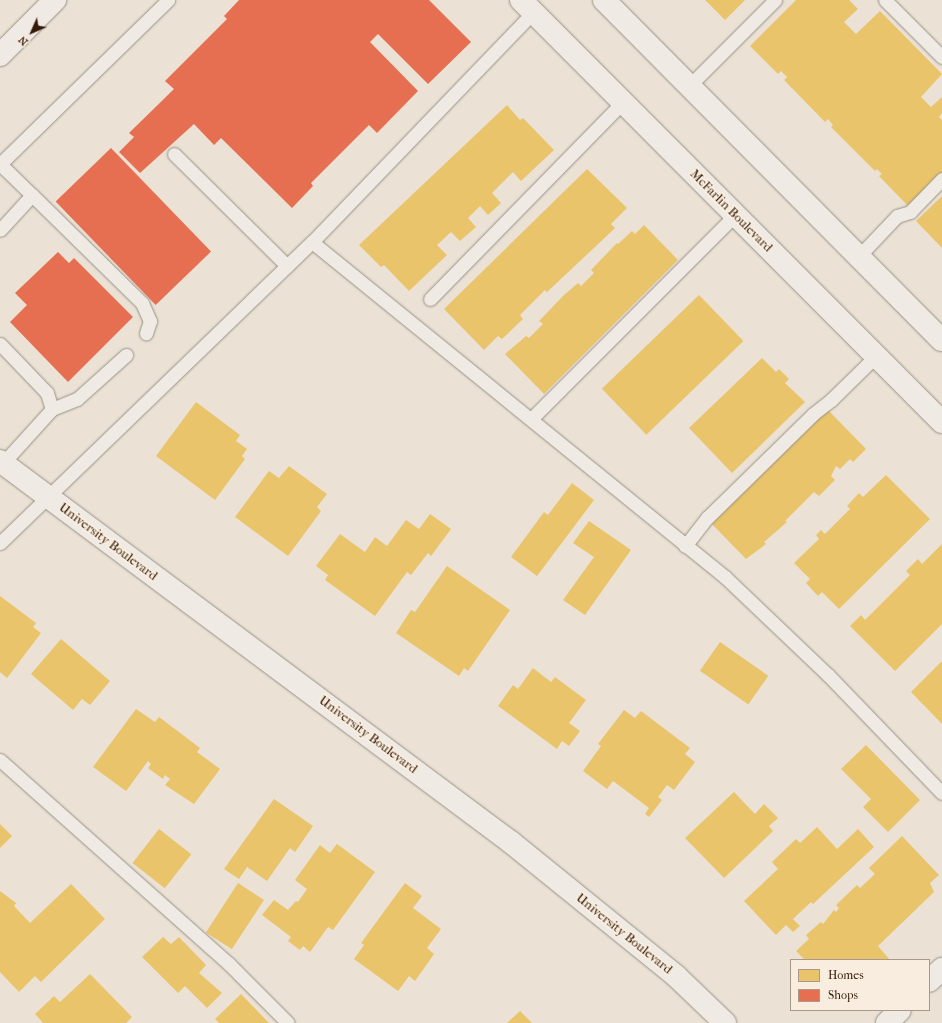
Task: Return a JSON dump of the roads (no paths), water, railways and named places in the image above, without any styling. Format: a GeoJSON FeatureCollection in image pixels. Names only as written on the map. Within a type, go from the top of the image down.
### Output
{"type":"FeatureCollection","features":[{"type":"Feature","properties":{"kind":"street"},"geometry":{"type":"LineString","coordinates":[[0,55],[55,0]]}},
{"type":"Feature","properties":{"kind":"street"},"geometry":{"type":"LineString","coordinates":[[604,0],[942,340]]}},
{"type":"Feature","properties":{"kind":"street","name":"McFarlin Boulevard"},"geometry":{"type":"LineString","coordinates":[[527,6],[942,422]]}},
{"type":"Feature","properties":{"kind":"street","name":"University Boulevard"},"geometry":{"type":"LineString","coordinates":[[2,462],[48,498],[512,843],[676,976],[725,1023]]}},
{"type":"Feature","properties":{"kind":"street"},"geometry":{"type":"LineString","coordinates":[[930,980],[942,969]]}},
{"type":"Feature","properties":{"kind":"street"},"geometry":{"type":"LineString","coordinates":[[887,1023],[899,1011]]}},
{"type":"Feature","properties":{"kind":"lane"},"geometry":{"type":"LineString","coordinates":[[146,333],[150,321],[142,303],[0,164],[168,0]]}},
{"type":"Feature","properties":{"kind":"lane"},"geometry":{"type":"LineString","coordinates":[[689,86],[775,0]]}},
{"type":"Feature","properties":{"kind":"lane"},"geometry":{"type":"LineString","coordinates":[[885,0],[942,57]]}},
{"type":"Feature","properties":{"kind":"lane"},"geometry":{"type":"LineString","coordinates":[[0,543],[312,242],[527,6]]}},
{"type":"Feature","properties":{"kind":"lane"},"geometry":{"type":"LineString","coordinates":[[430,299],[623,102]]}},
{"type":"Feature","properties":{"kind":"lane"},"geometry":{"type":"LineString","coordinates":[[174,154],[287,266]]}},
{"type":"Feature","properties":{"kind":"lane"},"geometry":{"type":"LineString","coordinates":[[859,256],[897,216],[910,212],[942,179]]}},
{"type":"Feature","properties":{"kind":"lane"},"geometry":{"type":"LineString","coordinates":[[0,230],[32,195]]}},
{"type":"Feature","properties":{"kind":"lane"},"geometry":{"type":"LineString","coordinates":[[531,419],[735,215]]}},
{"type":"Feature","properties":{"kind":"lane"},"geometry":{"type":"LineString","coordinates":[[312,242],[725,577],[828,675],[942,793]]}},
{"type":"Feature","properties":{"kind":"lane"},"geometry":{"type":"LineString","coordinates":[[0,344],[47,393],[52,409]]}},
{"type":"Feature","properties":{"kind":"lane"},"geometry":{"type":"LineString","coordinates":[[2,462],[52,409],[77,399],[126,355]]}},
{"type":"Feature","properties":{"kind":"lane"},"geometry":{"type":"LineString","coordinates":[[685,546],[714,512],[813,414],[831,400],[876,356]]}},
{"type":"Feature","properties":{"kind":"lane"},"geometry":{"type":"LineString","coordinates":[[0,760],[229,964],[288,1023]]}}]}
